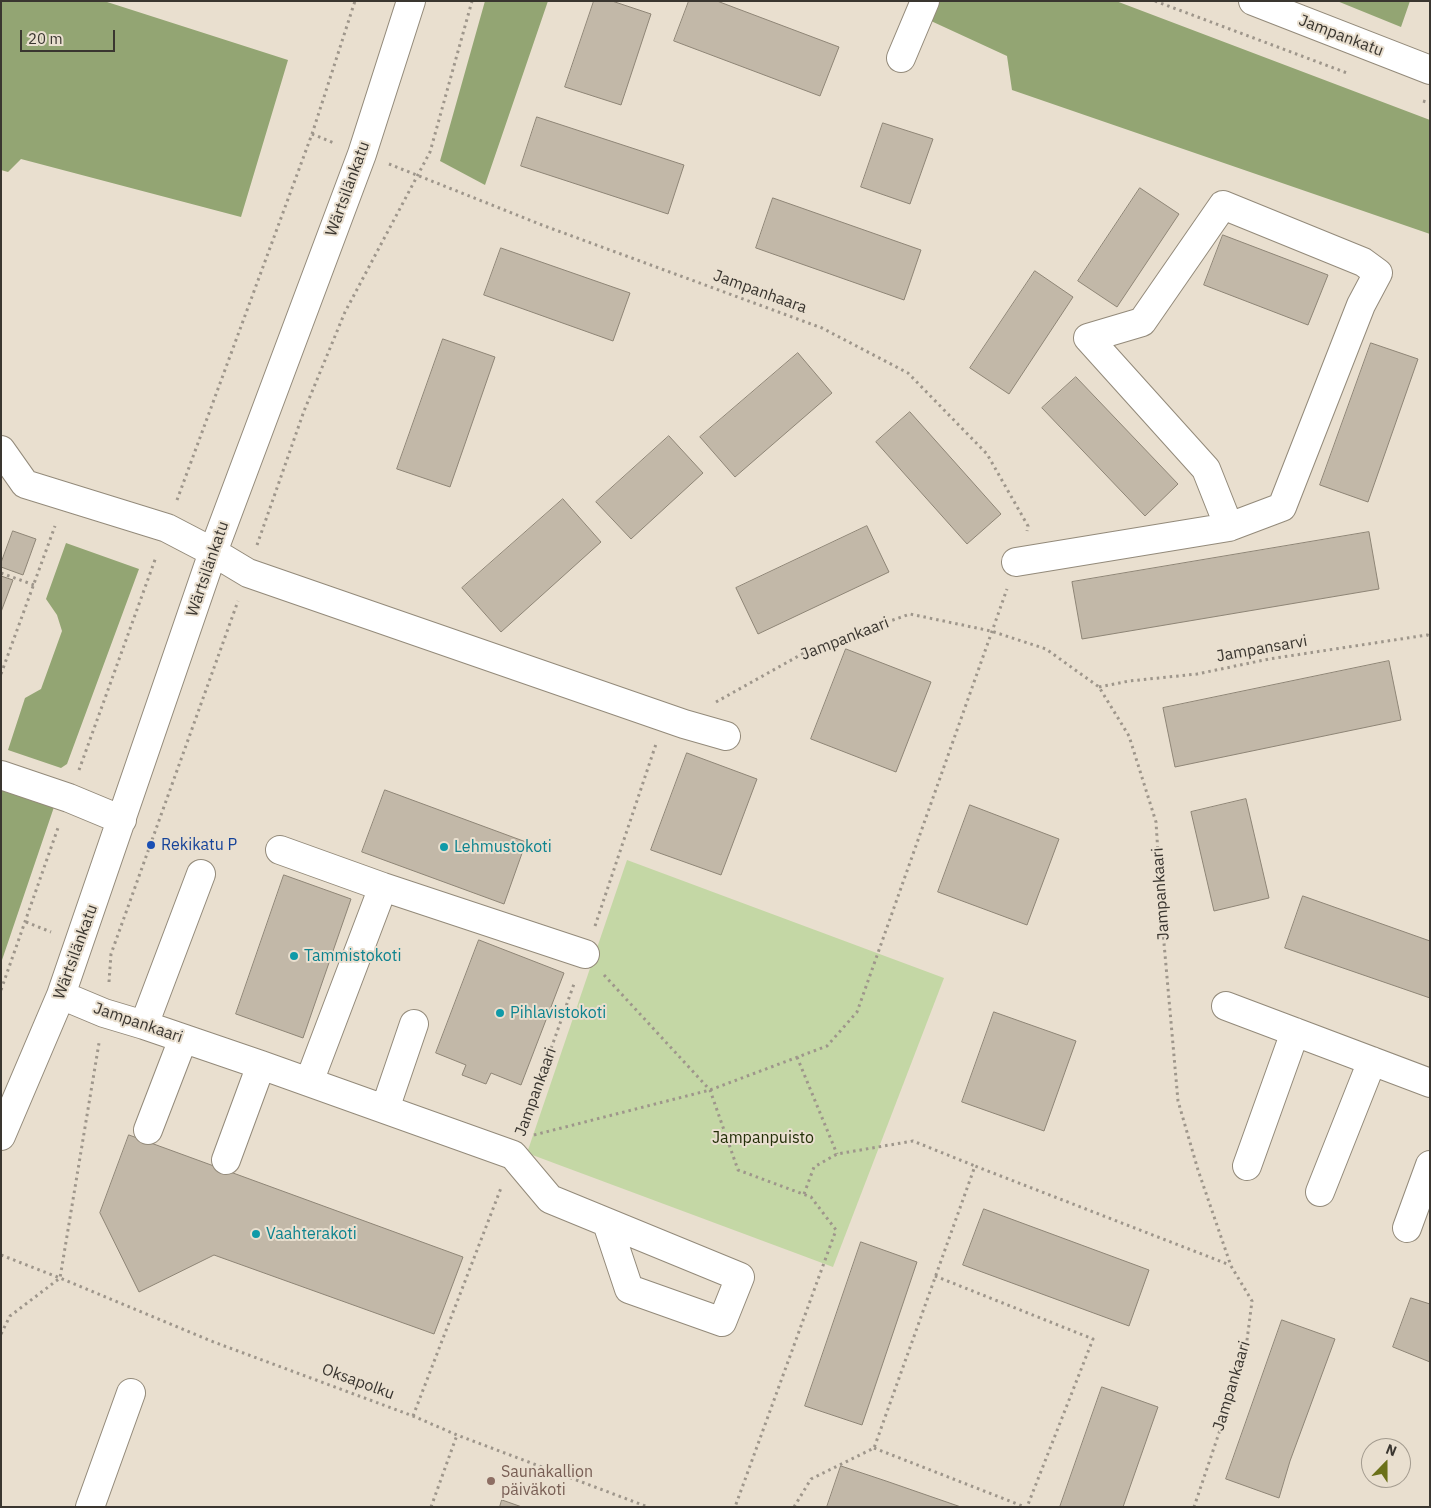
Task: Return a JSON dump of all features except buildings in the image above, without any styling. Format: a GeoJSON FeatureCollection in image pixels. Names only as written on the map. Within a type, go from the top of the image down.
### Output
{"type":"FeatureCollection","features":[{"type":"Feature","properties":{"kind":"street","name":"Wärtsilänkatu"},"geometry":{"type":"LineString","coordinates":[[1,1136],[61,996],[213,552],[362,154],[411,1]]}},
{"type":"Feature","properties":{"kind":"street"},"geometry":{"type":"LineString","coordinates":[[901,58],[925,1]]}},
{"type":"Feature","properties":{"kind":"street","name":"Jampankatu"},"geometry":{"type":"LineString","coordinates":[[1253,1],[1430,70]]}},
{"type":"Feature","properties":{"kind":"street"},"geometry":{"type":"LineString","coordinates":[[1016,562],[1229,527],[1282,507],[1361,305],[1378,273],[1363,262],[1223,204],[1142,322],[1088,338],[1206,469],[1229,527]]}},
{"type":"Feature","properties":{"kind":"street"},"geometry":{"type":"LineString","coordinates":[[1,450],[25,484],[167,528],[213,552],[248,574],[684,724],[726,736]]}},
{"type":"Feature","properties":{"kind":"street"},"geometry":{"type":"LineString","coordinates":[[1,775],[68,798],[122,820]]}},
{"type":"Feature","properties":{"kind":"street"},"geometry":{"type":"LineString","coordinates":[[280,850],[383,887],[585,954]]}},
{"type":"Feature","properties":{"kind":"street"},"geometry":{"type":"LineString","coordinates":[[144,1025],[201,874]]}},
{"type":"Feature","properties":{"kind":"street"},"geometry":{"type":"LineString","coordinates":[[309,1082],[383,887]]}},
{"type":"Feature","properties":{"kind":"street","name":"Jampankaari"},"geometry":{"type":"LineString","coordinates":[[61,996],[104,1013],[144,1025],[385,1109],[516,1147]]}},
{"type":"Feature","properties":{"kind":"street"},"geometry":{"type":"LineString","coordinates":[[1226,1006],[1430,1083]]}},
{"type":"Feature","properties":{"kind":"street"},"geometry":{"type":"LineString","coordinates":[[385,1109],[414,1024]]}},
{"type":"Feature","properties":{"kind":"street"},"geometry":{"type":"LineString","coordinates":[[1248,1166],[1295,1032]]}},
{"type":"Feature","properties":{"kind":"street"},"geometry":{"type":"LineString","coordinates":[[148,1130],[183,1039]]}},
{"type":"Feature","properties":{"kind":"street"},"geometry":{"type":"LineString","coordinates":[[1320,1192],[1372,1061]]}},
{"type":"Feature","properties":{"kind":"street"},"geometry":{"type":"LineString","coordinates":[[226,1160],[261,1066]]}},
{"type":"Feature","properties":{"kind":"street"},"geometry":{"type":"LineString","coordinates":[[516,1147],[550,1199],[740,1277],[722,1322],[629,1289],[607,1223]]}},
{"type":"Feature","properties":{"kind":"street"},"geometry":{"type":"LineString","coordinates":[[1407,1228],[1430,1165]]}},
{"type":"Feature","properties":{"kind":"street"},"geometry":{"type":"LineString","coordinates":[[90,1507],[131,1393]]}},
{"type":"Feature","properties":{"kind":"path"},"geometry":{"type":"LineString","coordinates":[[1,990],[68,798],[312,134],[355,1]]}},
{"type":"Feature","properties":{"kind":"path"},"geometry":{"type":"LineString","coordinates":[[1,1334],[10,1316],[60,1278],[104,1013],[111,954],[248,574],[262,528],[304,411],[345,312],[430,152],[472,1]]}},
{"type":"Feature","properties":{"kind":"path"},"geometry":{"type":"LineString","coordinates":[[1155,1],[1355,76]]}},
{"type":"Feature","properties":{"kind":"path"},"geometry":{"type":"LineString","coordinates":[[1420,100],[1430,103]]}},
{"type":"Feature","properties":{"kind":"path","name":"Jampanhaara"},"geometry":{"type":"LineString","coordinates":[[312,134],[542,225],[822,328],[908,373],[987,454],[1028,526],[857,1012],[827,1046],[710,1090],[516,1147]]}},
{"type":"Feature","properties":{"kind":"path"},"geometry":{"type":"LineString","coordinates":[[1,674],[66,497]]}},
{"type":"Feature","properties":{"kind":"path"},"geometry":{"type":"LineString","coordinates":[[1,573],[34,585]]}},
{"type":"Feature","properties":{"kind":"path","name":"Jampankaari"},"geometry":{"type":"LineString","coordinates":[[516,1147],[585,954],[656,744],[714,703],[811,649],[910,614],[991,631],[1046,649],[1099,687],[1129,736],[1156,822],[1163,932],[1178,1101],[1198,1170],[1231,1266],[1252,1301],[1245,1356],[1194,1507]]}},
{"type":"Feature","properties":{"kind":"path","name":"Jampansarvi"},"geometry":{"type":"LineString","coordinates":[[1099,687],[1129,681],[1197,674],[1268,659],[1430,636]]}},
{"type":"Feature","properties":{"kind":"path"},"geometry":{"type":"LineString","coordinates":[[585,954],[710,1090],[738,1170],[811,1196],[836,1230],[735,1507]]}},
{"type":"Feature","properties":{"kind":"path"},"geometry":{"type":"LineString","coordinates":[[797,1057],[837,1154]]}},
{"type":"Feature","properties":{"kind":"path"},"geometry":{"type":"LineString","coordinates":[[804,1194],[814,1167],[837,1154],[913,1140],[1231,1266]]}},
{"type":"Feature","properties":{"kind":"path"},"geometry":{"type":"LineString","coordinates":[[413,1416],[516,1147]]}},
{"type":"Feature","properties":{"kind":"path"},"geometry":{"type":"LineString","coordinates":[[794,1507],[811,1479],[874,1448],[975,1166]]}},
{"type":"Feature","properties":{"kind":"path","name":"Oksapolku"},"geometry":{"type":"LineString","coordinates":[[1,1255],[211,1341],[413,1416],[457,1435],[648,1507]]}},
{"type":"Feature","properties":{"kind":"path"},"geometry":{"type":"LineString","coordinates":[[874,1448],[1026,1507],[1094,1339],[935,1276]]}},
{"type":"Feature","properties":{"kind":"path"},"geometry":{"type":"LineString","coordinates":[[431,1507],[457,1435]]}},
{"type":"Feature","properties":{"kind":"green space"},"geometry":{"type":"Polygon","coordinates":[[[1,1],[104,1],[288,60],[241,217],[21,159],[8,172],[1,170],[1,1]]]}},
{"type":"Feature","properties":{"kind":"green space"},"geometry":{"type":"Polygon","coordinates":[[[485,1],[548,1],[485,185],[440,161],[485,1]]]}},
{"type":"Feature","properties":{"kind":"green space"},"geometry":{"type":"Polygon","coordinates":[[[940,1],[1116,1],[1430,120],[1430,234],[1012,90],[1007,56],[931,21],[940,1]]]}},
{"type":"Feature","properties":{"kind":"green space"},"geometry":{"type":"Polygon","coordinates":[[[1337,1],[1410,1],[1401,27],[1337,1]]]}},
{"type":"Feature","properties":{"kind":"green space"},"geometry":{"type":"Polygon","coordinates":[[[66,543],[139,569],[67,764],[61,768],[8,750],[25,698],[41,689],[62,631],[57,615],[46,599],[66,543]]]}},
{"type":"Feature","properties":{"kind":"green space"},"geometry":{"type":"Polygon","coordinates":[[[1,787],[54,807],[1,963],[1,787]]]}},
{"type":"Feature","properties":{"kind":"green space","name":"Jampanpuisto"},"geometry":{"type":"Polygon","coordinates":[[[627,860],[944,978],[833,1267],[527,1153],[627,860]]]}},
{"type":"Feature","properties":{"kind":"place","name":"Rekikatu P"},"geometry":{"type":"Point","coordinates":[151,845]}},
{"type":"Feature","properties":{"kind":"place","name":"Lehmustokoti"},"geometry":{"type":"Point","coordinates":[444,847]}},
{"type":"Feature","properties":{"kind":"place","name":"Tammistokoti"},"geometry":{"type":"Point","coordinates":[294,956]}},
{"type":"Feature","properties":{"kind":"place","name":"Pihlavistokoti"},"geometry":{"type":"Point","coordinates":[500,1013]}},
{"type":"Feature","properties":{"kind":"place","name":"Vaahterakoti"},"geometry":{"type":"Point","coordinates":[256,1234]}},
{"type":"Feature","properties":{"kind":"place","name":"Saunakallion päiväkoti"},"geometry":{"type":"Point","coordinates":[491,1481]}}]}
